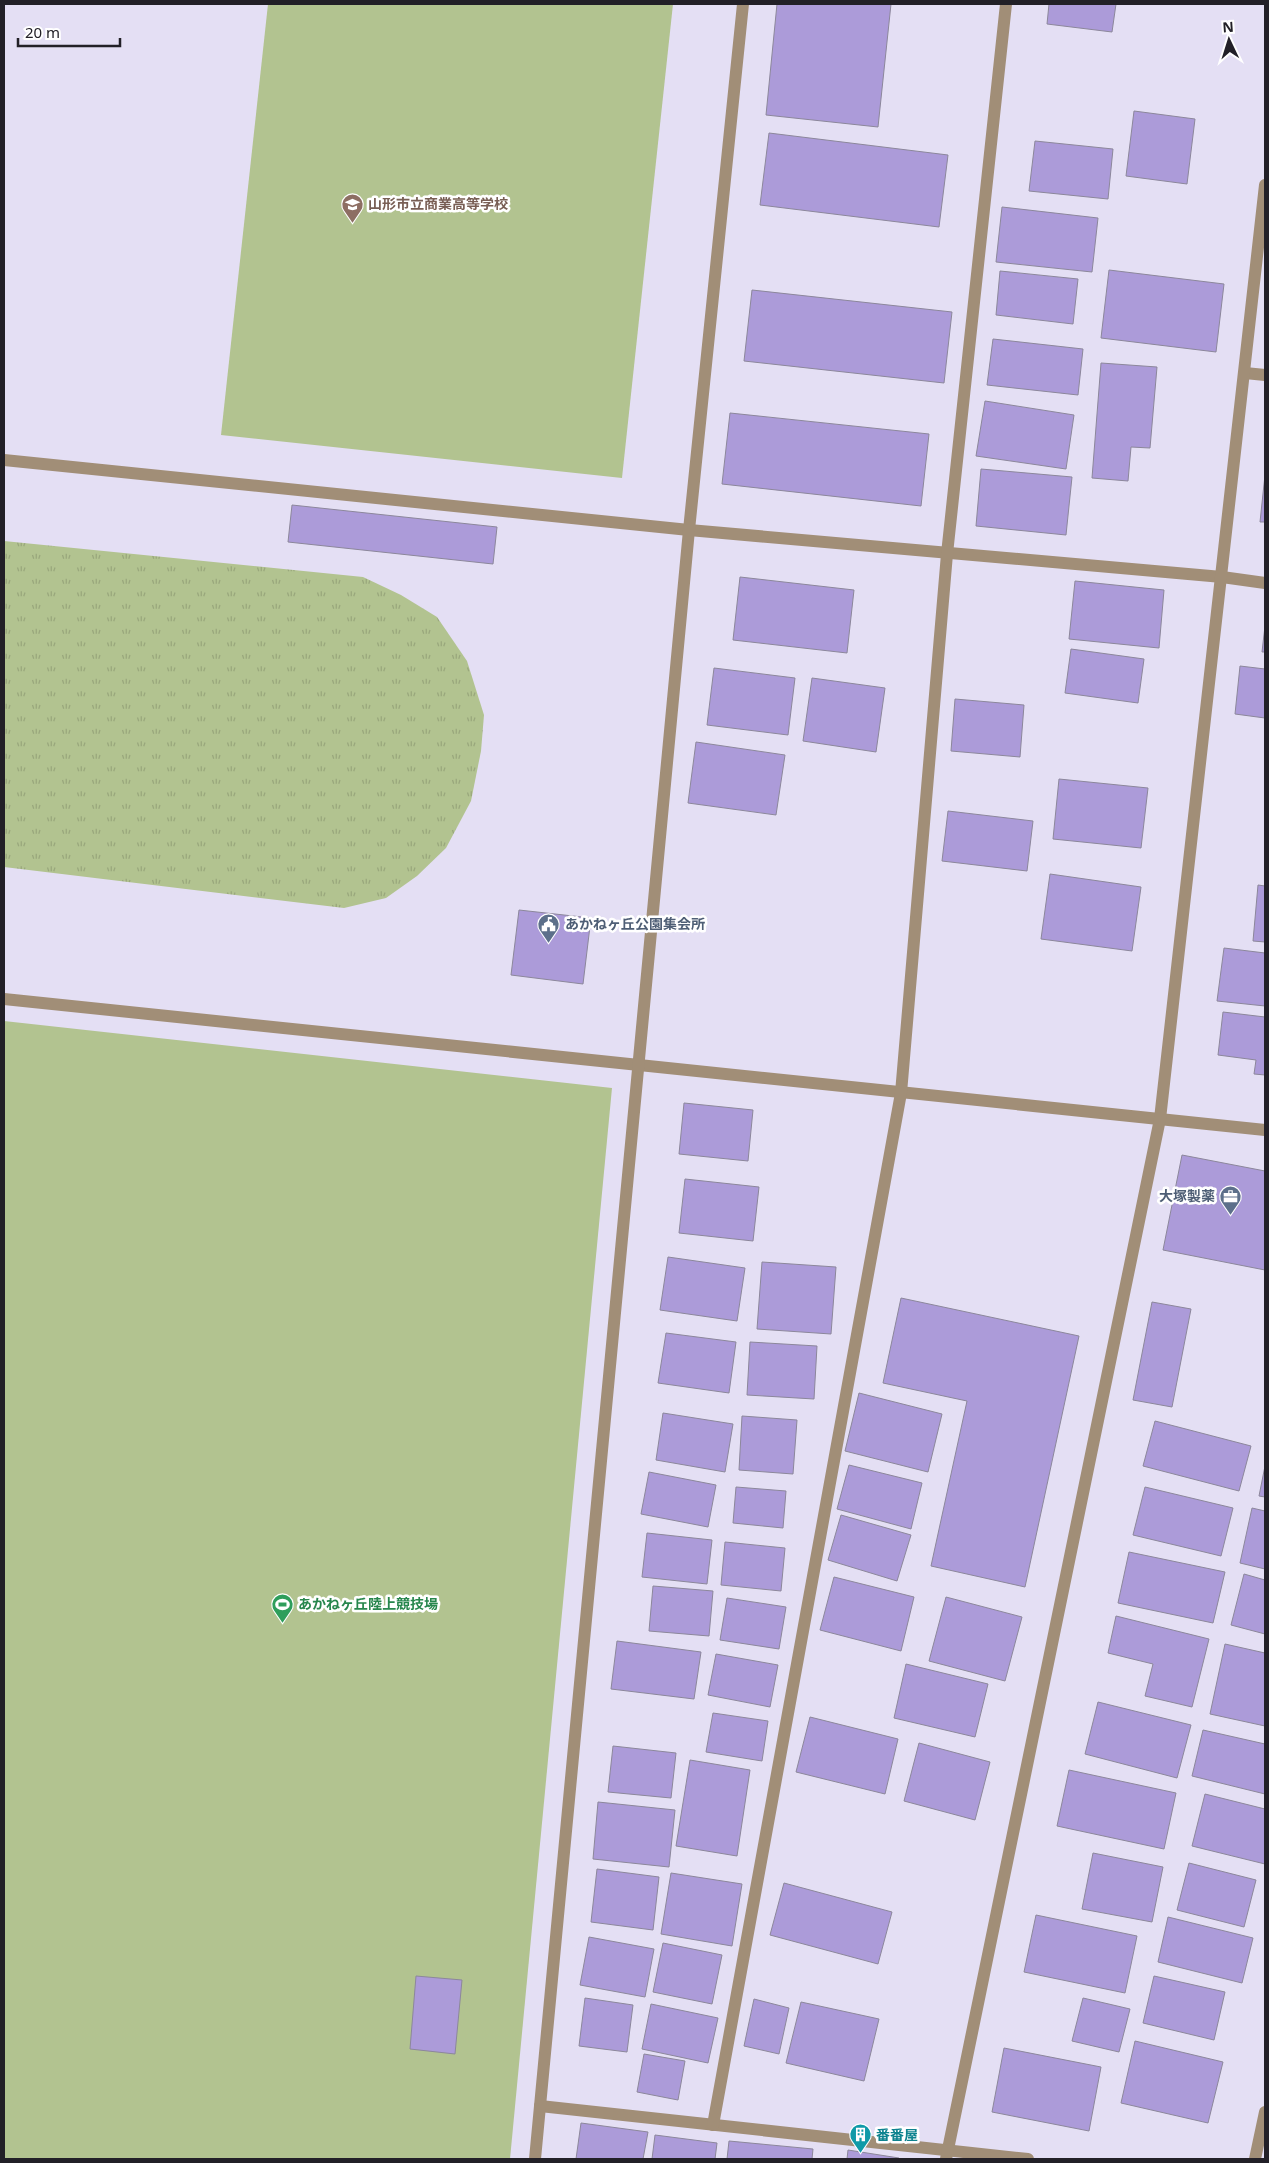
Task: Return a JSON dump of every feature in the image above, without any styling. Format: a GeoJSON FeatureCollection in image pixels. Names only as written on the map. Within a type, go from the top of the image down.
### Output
{"type":"FeatureCollection","features":[{"type":"Feature","properties":{"kind":"street"},"geometry":{"type":"LineString","coordinates":[[535,2159],[689,530],[743,4]]}},
{"type":"Feature","properties":{"kind":"street"},"geometry":{"type":"LineString","coordinates":[[714,2125],[901,1093],[947,554],[1006,4]]}},
{"type":"Feature","properties":{"kind":"street"},"geometry":{"type":"LineString","coordinates":[[947,2155],[1160,1119],[1265,184]]}},
{"type":"Feature","properties":{"kind":"street"},"geometry":{"type":"LineString","coordinates":[[1245,373],[1265,375]]}},
{"type":"Feature","properties":{"kind":"street"},"geometry":{"type":"LineString","coordinates":[[4,460],[689,530],[1265,583]]}},
{"type":"Feature","properties":{"kind":"street"},"geometry":{"type":"LineString","coordinates":[[4,999],[1265,1130]]}},
{"type":"Feature","properties":{"kind":"street"},"geometry":{"type":"LineString","coordinates":[[540,2106],[714,2125],[947,2155],[1028,2159]]}},
{"type":"Feature","properties":{"kind":"street"},"geometry":{"type":"LineString","coordinates":[[1255,2159],[1265,2112]]}},
{"type":"Feature","properties":{"kind":"green space"},"geometry":{"type":"Polygon","coordinates":[[[268,4],[673,4],[622,478],[221,435],[268,4]]]}},
{"type":"Feature","properties":{"kind":"green space"},"geometry":{"type":"Polygon","coordinates":[[[4,541],[363,577],[401,595],[437,617],[467,661],[484,715],[481,751],[471,801],[446,848],[417,876],[386,898],[344,908],[4,867],[4,541]]]}},
{"type":"Feature","properties":{"kind":"green space","name":"あかねヶ丘陸上競技場"},"geometry":{"type":"Polygon","coordinates":[[[4,1021],[612,1088],[510,2159],[4,2159],[4,1021]]]}},
{"type":"Feature","properties":{"kind":"building"},"geometry":{"type":"Polygon","coordinates":[[[777,4],[891,4],[878,127],[766,115],[777,4]]]}},
{"type":"Feature","properties":{"kind":"building"},"geometry":{"type":"Polygon","coordinates":[[[1049,4],[1116,4],[1112,32],[1047,24],[1049,4]]]}},
{"type":"Feature","properties":{"kind":"building"},"geometry":{"type":"Polygon","coordinates":[[[1134,111],[1195,119],[1187,184],[1126,176],[1134,111]]]}},
{"type":"Feature","properties":{"kind":"building"},"geometry":{"type":"Polygon","coordinates":[[[769,133],[948,155],[939,227],[760,205],[769,133]]]}},
{"type":"Feature","properties":{"kind":"building"},"geometry":{"type":"Polygon","coordinates":[[[1035,141],[1113,149],[1108,199],[1029,191],[1035,141]]]}},
{"type":"Feature","properties":{"kind":"building"},"geometry":{"type":"Polygon","coordinates":[[[1002,207],[1098,218],[1092,272],[996,262],[1002,207]]]}},
{"type":"Feature","properties":{"kind":"building"},"geometry":{"type":"Polygon","coordinates":[[[1109,270],[1224,284],[1216,352],[1101,338],[1109,270]]]}},
{"type":"Feature","properties":{"kind":"building"},"geometry":{"type":"Polygon","coordinates":[[[1000,271],[1078,279],[1073,324],[996,315],[1000,271]]]}},
{"type":"Feature","properties":{"kind":"building"},"geometry":{"type":"Polygon","coordinates":[[[752,290],[952,312],[944,383],[744,361],[752,290]]]}},
{"type":"Feature","properties":{"kind":"building"},"geometry":{"type":"Polygon","coordinates":[[[993,339],[1083,349],[1078,395],[987,385],[993,339]]]}},
{"type":"Feature","properties":{"kind":"building"},"geometry":{"type":"Polygon","coordinates":[[[1101,363],[1157,367],[1150,448],[1131,447],[1128,481],[1092,478],[1101,363]]]}},
{"type":"Feature","properties":{"kind":"building"},"geometry":{"type":"Polygon","coordinates":[[[985,401],[1074,415],[1066,469],[976,456],[985,401]]]}},
{"type":"Feature","properties":{"kind":"building"},"geometry":{"type":"Polygon","coordinates":[[[730,413],[929,434],[921,506],[722,484],[730,413]]]}},
{"type":"Feature","properties":{"kind":"building"},"geometry":{"type":"Polygon","coordinates":[[[981,469],[1072,477],[1066,535],[976,526],[981,469]]]}},
{"type":"Feature","properties":{"kind":"building"},"geometry":{"type":"Polygon","coordinates":[[[1265,475],[1265,522],[1260,522],[1265,475]]]}},
{"type":"Feature","properties":{"kind":"building"},"geometry":{"type":"Polygon","coordinates":[[[292,505],[497,527],[493,564],[288,542],[292,505]]]}},
{"type":"Feature","properties":{"kind":"building"},"geometry":{"type":"Polygon","coordinates":[[[740,577],[854,590],[847,653],[733,640],[740,577]]]}},
{"type":"Feature","properties":{"kind":"building"},"geometry":{"type":"Polygon","coordinates":[[[1075,581],[1164,590],[1159,648],[1069,639],[1075,581]]]}},
{"type":"Feature","properties":{"kind":"building"},"geometry":{"type":"Polygon","coordinates":[[[1265,626],[1265,652],[1262,652],[1265,626]]]}},
{"type":"Feature","properties":{"kind":"building"},"geometry":{"type":"Polygon","coordinates":[[[1071,649],[1144,659],[1138,703],[1065,693],[1071,649]]]}},
{"type":"Feature","properties":{"kind":"building"},"geometry":{"type":"Polygon","coordinates":[[[1240,666],[1265,669],[1265,718],[1235,714],[1240,666]]]}},
{"type":"Feature","properties":{"kind":"building"},"geometry":{"type":"Polygon","coordinates":[[[714,668],[795,678],[788,735],[707,725],[714,668]]]}},
{"type":"Feature","properties":{"kind":"building"},"geometry":{"type":"Polygon","coordinates":[[[812,678],[885,688],[876,752],[803,741],[812,678]]]}},
{"type":"Feature","properties":{"kind":"building"},"geometry":{"type":"Polygon","coordinates":[[[955,699],[1024,705],[1020,757],[951,751],[955,699]]]}},
{"type":"Feature","properties":{"kind":"building"},"geometry":{"type":"Polygon","coordinates":[[[696,742],[785,755],[776,815],[688,803],[696,742]]]}},
{"type":"Feature","properties":{"kind":"building"},"geometry":{"type":"Polygon","coordinates":[[[1059,779],[1148,788],[1141,848],[1053,839],[1059,779]]]}},
{"type":"Feature","properties":{"kind":"building"},"geometry":{"type":"Polygon","coordinates":[[[948,811],[1033,821],[1027,871],[942,861],[948,811]]]}},
{"type":"Feature","properties":{"kind":"building"},"geometry":{"type":"Polygon","coordinates":[[[1050,874],[1141,887],[1132,951],[1041,939],[1050,874]]]}},
{"type":"Feature","properties":{"kind":"building"},"geometry":{"type":"Polygon","coordinates":[[[1258,885],[1265,886],[1265,942],[1253,941],[1258,885]]]}},
{"type":"Feature","properties":{"kind":"building"},"geometry":{"type":"Polygon","coordinates":[[[519,910],[591,918],[583,984],[511,975],[519,910]]]}},
{"type":"Feature","properties":{"kind":"building"},"geometry":{"type":"Polygon","coordinates":[[[1224,948],[1265,953],[1265,1006],[1217,1001],[1224,948]]]}},
{"type":"Feature","properties":{"kind":"building"},"geometry":{"type":"Polygon","coordinates":[[[1223,1012],[1265,1017],[1265,1075],[1254,1074],[1256,1060],[1218,1055],[1223,1012]]]}},
{"type":"Feature","properties":{"kind":"building"},"geometry":{"type":"Polygon","coordinates":[[[684,1103],[753,1110],[748,1161],[679,1154],[684,1103]]]}},
{"type":"Feature","properties":{"kind":"building"},"geometry":{"type":"Polygon","coordinates":[[[1182,1155],[1265,1171],[1265,1270],[1163,1250],[1182,1155]]]}},
{"type":"Feature","properties":{"kind":"building"},"geometry":{"type":"Polygon","coordinates":[[[685,1179],[759,1187],[753,1241],[679,1233],[685,1179]]]}},
{"type":"Feature","properties":{"kind":"building"},"geometry":{"type":"Polygon","coordinates":[[[668,1257],[745,1268],[737,1321],[660,1310],[668,1257]]]}},
{"type":"Feature","properties":{"kind":"building"},"geometry":{"type":"Polygon","coordinates":[[[762,1262],[836,1267],[831,1334],[757,1329],[762,1262]]]}},
{"type":"Feature","properties":{"kind":"building"},"geometry":{"type":"Polygon","coordinates":[[[901,1298],[1079,1336],[1025,1587],[931,1566],[967,1401],[883,1383],[901,1298]]]}},
{"type":"Feature","properties":{"kind":"building"},"geometry":{"type":"Polygon","coordinates":[[[1152,1302],[1191,1309],[1172,1407],[1133,1400],[1152,1302]]]}},
{"type":"Feature","properties":{"kind":"building"},"geometry":{"type":"Polygon","coordinates":[[[666,1333],[736,1342],[729,1393],[658,1383],[666,1333]]]}},
{"type":"Feature","properties":{"kind":"building"},"geometry":{"type":"Polygon","coordinates":[[[750,1342],[817,1346],[814,1399],[747,1395],[750,1342]]]}},
{"type":"Feature","properties":{"kind":"building"},"geometry":{"type":"Polygon","coordinates":[[[859,1393],[942,1414],[928,1472],[845,1451],[859,1393]]]}},
{"type":"Feature","properties":{"kind":"building"},"geometry":{"type":"Polygon","coordinates":[[[663,1413],[733,1424],[725,1472],[656,1460],[663,1413]]]}},
{"type":"Feature","properties":{"kind":"building"},"geometry":{"type":"Polygon","coordinates":[[[742,1416],[797,1420],[793,1474],[739,1470],[742,1416]]]}},
{"type":"Feature","properties":{"kind":"building"},"geometry":{"type":"Polygon","coordinates":[[[1155,1421],[1251,1446],[1239,1491],[1143,1466],[1155,1421]]]}},
{"type":"Feature","properties":{"kind":"building"},"geometry":{"type":"Polygon","coordinates":[[[849,1465],[922,1483],[911,1529],[837,1509],[849,1465]]]}},
{"type":"Feature","properties":{"kind":"building"},"geometry":{"type":"Polygon","coordinates":[[[1265,1466],[1265,1497],[1259,1496],[1265,1466]]]}},
{"type":"Feature","properties":{"kind":"building"},"geometry":{"type":"Polygon","coordinates":[[[649,1472],[716,1485],[708,1527],[641,1514],[649,1472]]]}},
{"type":"Feature","properties":{"kind":"building"},"geometry":{"type":"Polygon","coordinates":[[[736,1487],[786,1491],[783,1528],[733,1523],[736,1487]]]}},
{"type":"Feature","properties":{"kind":"building"},"geometry":{"type":"Polygon","coordinates":[[[1145,1487],[1233,1508],[1221,1556],[1133,1535],[1145,1487]]]}},
{"type":"Feature","properties":{"kind":"building"},"geometry":{"type":"Polygon","coordinates":[[[1252,1508],[1265,1511],[1265,1569],[1240,1563],[1252,1508]]]}},
{"type":"Feature","properties":{"kind":"building"},"geometry":{"type":"Polygon","coordinates":[[[841,1515],[911,1535],[897,1581],[828,1560],[841,1515]]]}},
{"type":"Feature","properties":{"kind":"building"},"geometry":{"type":"Polygon","coordinates":[[[647,1533],[712,1540],[707,1584],[642,1577],[647,1533]]]}},
{"type":"Feature","properties":{"kind":"building"},"geometry":{"type":"Polygon","coordinates":[[[725,1542],[785,1548],[781,1591],[721,1585],[725,1542]]]}},
{"type":"Feature","properties":{"kind":"building"},"geometry":{"type":"Polygon","coordinates":[[[1129,1552],[1225,1572],[1213,1623],[1118,1603],[1129,1552]]]}},
{"type":"Feature","properties":{"kind":"building"},"geometry":{"type":"Polygon","coordinates":[[[1244,1574],[1265,1580],[1265,1634],[1231,1625],[1244,1574]]]}},
{"type":"Feature","properties":{"kind":"building"},"geometry":{"type":"Polygon","coordinates":[[[834,1577],[914,1597],[901,1651],[820,1630],[834,1577]]]}},
{"type":"Feature","properties":{"kind":"building"},"geometry":{"type":"Polygon","coordinates":[[[653,1586],[713,1591],[709,1636],[649,1631],[653,1586]]]}},
{"type":"Feature","properties":{"kind":"building"},"geometry":{"type":"Polygon","coordinates":[[[946,1597],[1022,1617],[1005,1681],[929,1661],[946,1597]]]}},
{"type":"Feature","properties":{"kind":"building"},"geometry":{"type":"Polygon","coordinates":[[[727,1598],[786,1607],[779,1649],[720,1640],[727,1598]]]}},
{"type":"Feature","properties":{"kind":"building"},"geometry":{"type":"Polygon","coordinates":[[[1116,1616],[1209,1639],[1192,1707],[1145,1696],[1153,1664],[1108,1653],[1116,1616]]]}},
{"type":"Feature","properties":{"kind":"building"},"geometry":{"type":"Polygon","coordinates":[[[617,1641],[701,1652],[694,1699],[611,1689],[617,1641]]]}},
{"type":"Feature","properties":{"kind":"building"},"geometry":{"type":"Polygon","coordinates":[[[1225,1644],[1265,1653],[1265,1726],[1210,1714],[1225,1644]]]}},
{"type":"Feature","properties":{"kind":"building"},"geometry":{"type":"Polygon","coordinates":[[[716,1654],[778,1665],[770,1707],[708,1695],[716,1654]]]}},
{"type":"Feature","properties":{"kind":"building"},"geometry":{"type":"Polygon","coordinates":[[[906,1664],[988,1684],[975,1737],[894,1718],[906,1664]]]}},
{"type":"Feature","properties":{"kind":"building"},"geometry":{"type":"Polygon","coordinates":[[[1098,1702],[1191,1725],[1177,1778],[1085,1754],[1098,1702]]]}},
{"type":"Feature","properties":{"kind":"building"},"geometry":{"type":"Polygon","coordinates":[[[713,1713],[768,1721],[762,1761],[706,1752],[713,1713]]]}},
{"type":"Feature","properties":{"kind":"building"},"geometry":{"type":"Polygon","coordinates":[[[810,1717],[898,1739],[885,1794],[796,1772],[810,1717]]]}},
{"type":"Feature","properties":{"kind":"building"},"geometry":{"type":"Polygon","coordinates":[[[1203,1730],[1265,1744],[1265,1794],[1192,1776],[1203,1730]]]}},
{"type":"Feature","properties":{"kind":"building"},"geometry":{"type":"Polygon","coordinates":[[[919,1743],[990,1762],[975,1820],[904,1801],[919,1743]]]}},
{"type":"Feature","properties":{"kind":"building"},"geometry":{"type":"Polygon","coordinates":[[[613,1746],[676,1753],[671,1798],[608,1792],[613,1746]]]}},
{"type":"Feature","properties":{"kind":"building"},"geometry":{"type":"Polygon","coordinates":[[[690,1760],[750,1770],[737,1856],[676,1846],[690,1760]]]}},
{"type":"Feature","properties":{"kind":"building"},"geometry":{"type":"Polygon","coordinates":[[[1069,1770],[1176,1793],[1164,1849],[1057,1826],[1069,1770]]]}},
{"type":"Feature","properties":{"kind":"building"},"geometry":{"type":"Polygon","coordinates":[[[1205,1794],[1265,1809],[1265,1864],[1192,1846],[1205,1794]]]}},
{"type":"Feature","properties":{"kind":"building"},"geometry":{"type":"Polygon","coordinates":[[[598,1802],[675,1810],[669,1867],[593,1859],[598,1802]]]}},
{"type":"Feature","properties":{"kind":"building"},"geometry":{"type":"Polygon","coordinates":[[[1093,1853],[1163,1867],[1152,1922],[1082,1909],[1093,1853]]]}},
{"type":"Feature","properties":{"kind":"building"},"geometry":{"type":"Polygon","coordinates":[[[1189,1863],[1256,1880],[1244,1927],[1177,1910],[1189,1863]]]}},
{"type":"Feature","properties":{"kind":"building"},"geometry":{"type":"Polygon","coordinates":[[[597,1869],[659,1877],[653,1930],[591,1922],[597,1869]]]}},
{"type":"Feature","properties":{"kind":"building"},"geometry":{"type":"Polygon","coordinates":[[[671,1873],[742,1884],[732,1946],[661,1934],[671,1873]]]}},
{"type":"Feature","properties":{"kind":"building"},"geometry":{"type":"Polygon","coordinates":[[[784,1883],[892,1912],[878,1964],[770,1935],[784,1883]]]}},
{"type":"Feature","properties":{"kind":"building"},"geometry":{"type":"Polygon","coordinates":[[[1036,1915],[1137,1936],[1125,1993],[1024,1972],[1036,1915]]]}},
{"type":"Feature","properties":{"kind":"building"},"geometry":{"type":"Polygon","coordinates":[[[1168,1917],[1253,1938],[1242,1983],[1158,1962],[1168,1917]]]}},
{"type":"Feature","properties":{"kind":"building"},"geometry":{"type":"Polygon","coordinates":[[[589,1937],[654,1949],[645,1997],[580,1985],[589,1937]]]}},
{"type":"Feature","properties":{"kind":"building"},"geometry":{"type":"Polygon","coordinates":[[[663,1943],[722,1955],[712,2004],[653,1992],[663,1943]]]}},
{"type":"Feature","properties":{"kind":"building"},"geometry":{"type":"Polygon","coordinates":[[[416,1976],[462,1980],[455,2054],[410,2049],[416,1976]]]}},
{"type":"Feature","properties":{"kind":"building"},"geometry":{"type":"Polygon","coordinates":[[[1154,1976],[1225,1992],[1214,2040],[1143,2023],[1154,1976]]]}},
{"type":"Feature","properties":{"kind":"building"},"geometry":{"type":"Polygon","coordinates":[[[585,1998],[633,2005],[627,2052],[579,2046],[585,1998]]]}},
{"type":"Feature","properties":{"kind":"building"},"geometry":{"type":"Polygon","coordinates":[[[1083,1998],[1130,2009],[1119,2052],[1072,2041],[1083,1998]]]}},
{"type":"Feature","properties":{"kind":"building"},"geometry":{"type":"Polygon","coordinates":[[[754,1999],[789,2008],[779,2054],[744,2046],[754,1999]]]}},
{"type":"Feature","properties":{"kind":"building"},"geometry":{"type":"Polygon","coordinates":[[[801,2002],[879,2019],[864,2081],[786,2063],[801,2002]]]}},
{"type":"Feature","properties":{"kind":"building"},"geometry":{"type":"Polygon","coordinates":[[[651,2004],[718,2018],[708,2063],[642,2049],[651,2004]]]}},
{"type":"Feature","properties":{"kind":"building"},"geometry":{"type":"Polygon","coordinates":[[[1135,2041],[1223,2062],[1208,2123],[1121,2103],[1135,2041]]]}},
{"type":"Feature","properties":{"kind":"building"},"geometry":{"type":"Polygon","coordinates":[[[1004,2048],[1101,2067],[1089,2131],[992,2112],[1004,2048]]]}},
{"type":"Feature","properties":{"kind":"building"},"geometry":{"type":"Polygon","coordinates":[[[644,2054],[685,2061],[678,2100],[637,2092],[644,2054]]]}},
{"type":"Feature","properties":{"kind":"building"},"geometry":{"type":"Polygon","coordinates":[[[581,2123],[648,2132],[643,2159],[576,2159],[581,2123]]]}},
{"type":"Feature","properties":{"kind":"building"},"geometry":{"type":"Polygon","coordinates":[[[655,2135],[717,2143],[715,2159],[652,2159],[655,2135]]]}},
{"type":"Feature","properties":{"kind":"building"},"geometry":{"type":"Polygon","coordinates":[[[729,2141],[813,2149],[812,2159],[727,2159],[729,2141]]]}},
{"type":"Feature","properties":{"kind":"building","name":"番番屋"},"geometry":{"type":"Polygon","coordinates":[[[848,2150],[899,2158],[847,2159],[848,2150]]]}},
{"type":"Feature","properties":{"kind":"place","name":"山形市立商業高等学校"},"geometry":{"type":"Point","coordinates":[352,223]}},
{"type":"Feature","properties":{"kind":"place","name":"あかねヶ丘公園集会所"},"geometry":{"type":"Point","coordinates":[549,943]}},
{"type":"Feature","properties":{"kind":"place","name":"大塚製薬"},"geometry":{"type":"Point","coordinates":[1231,1215]}},
{"type":"Feature","properties":{"kind":"place","name":"あかねヶ丘陸上競技場"},"geometry":{"type":"Point","coordinates":[282,1623]}},
{"type":"Feature","properties":{"kind":"place","name":"番番屋"},"geometry":{"type":"Point","coordinates":[860,2154]}}]}
